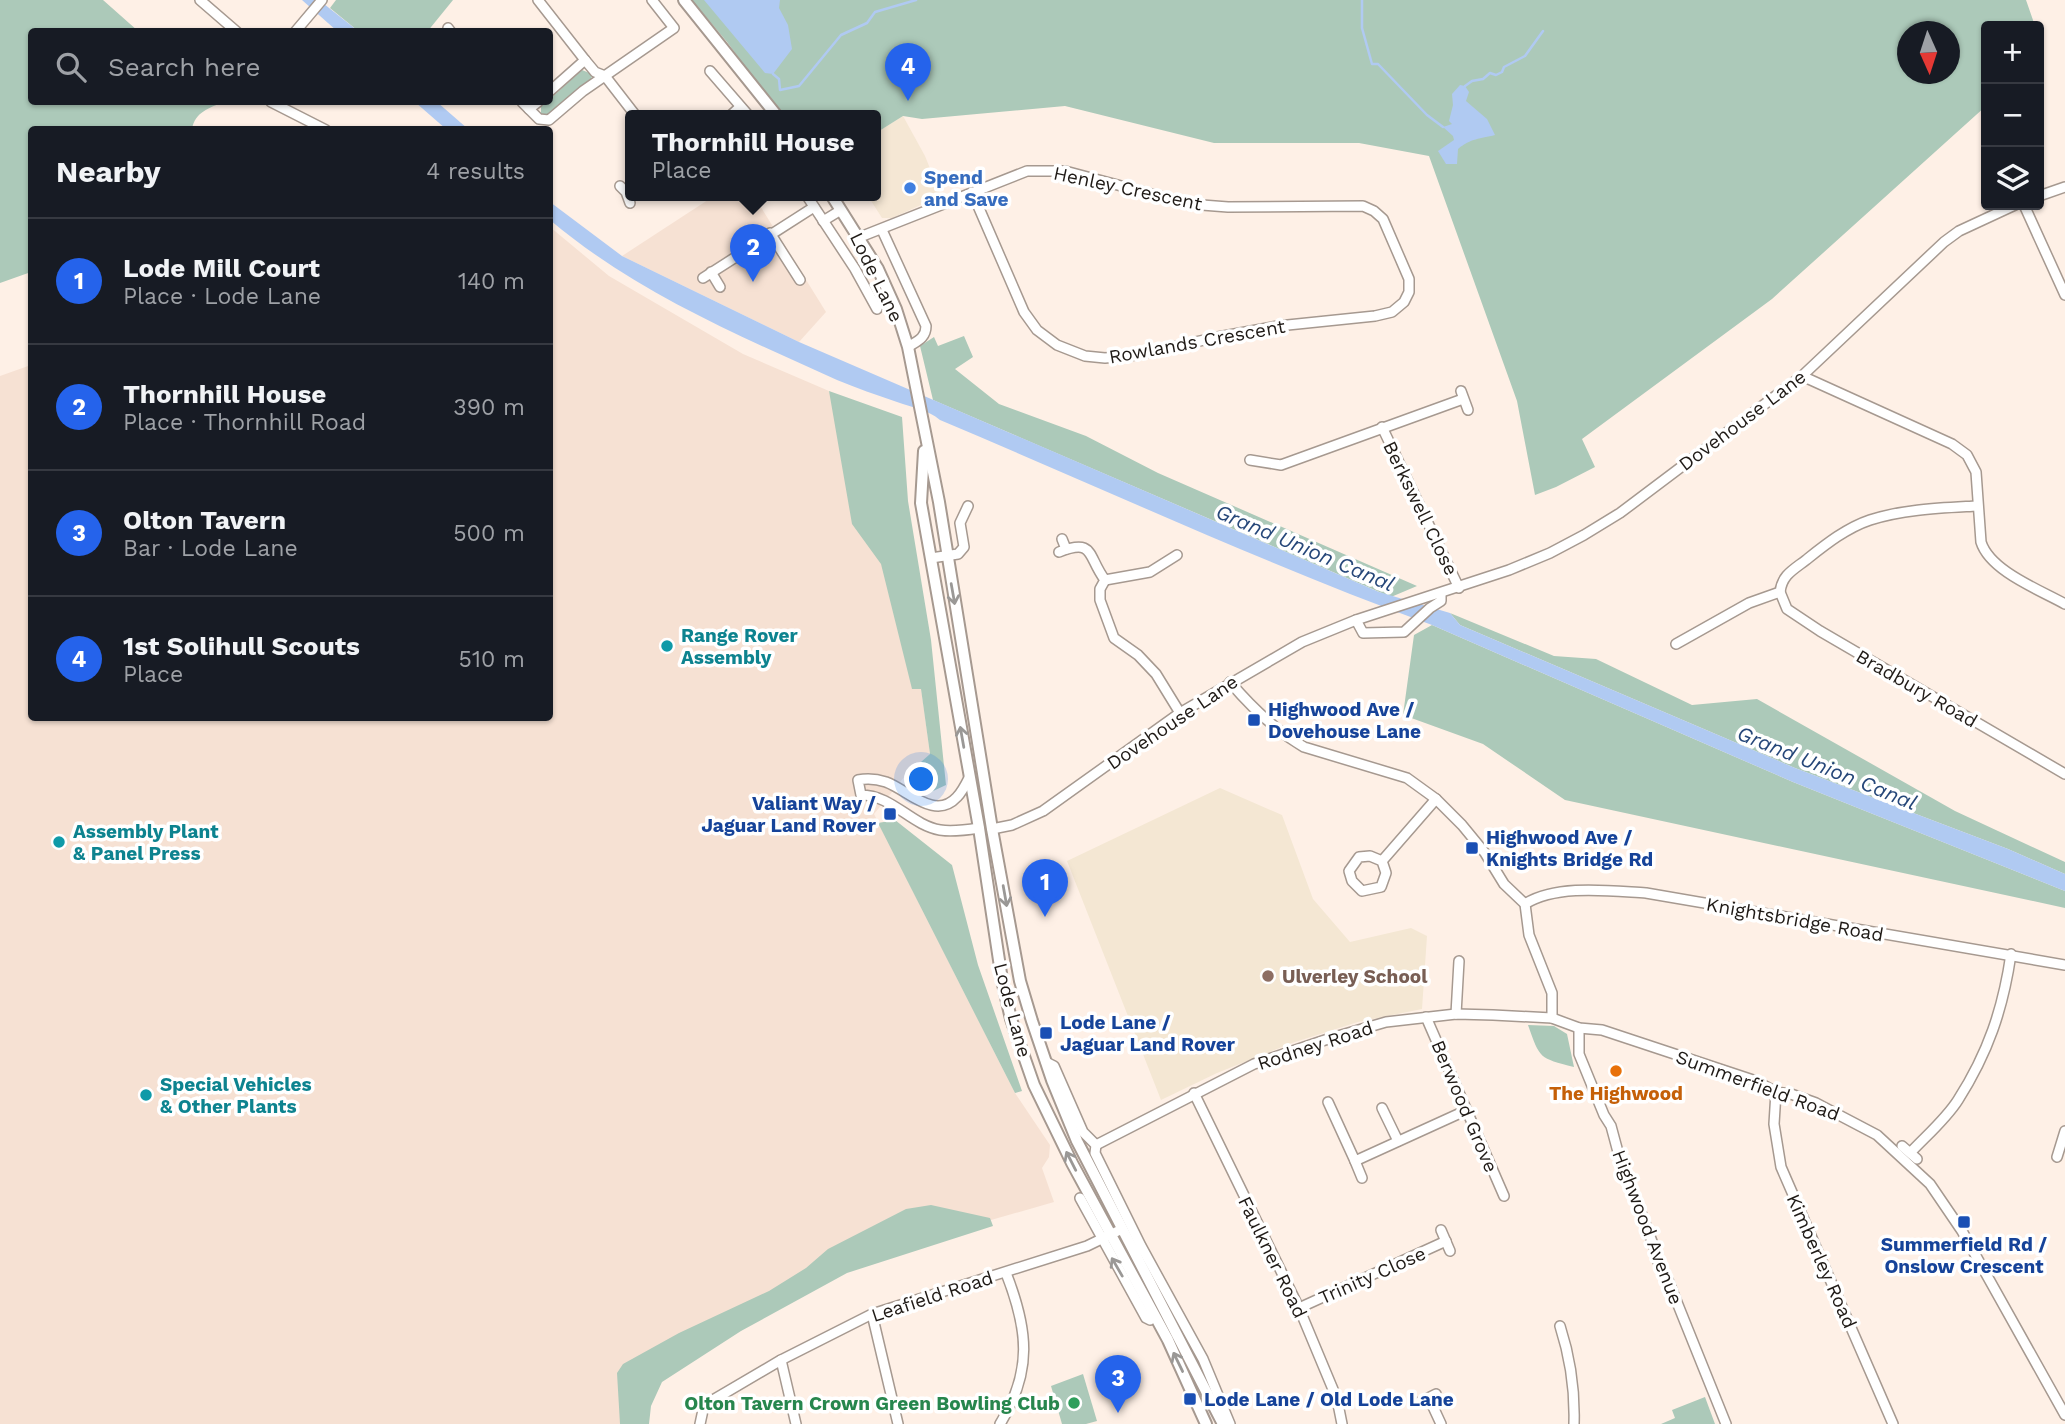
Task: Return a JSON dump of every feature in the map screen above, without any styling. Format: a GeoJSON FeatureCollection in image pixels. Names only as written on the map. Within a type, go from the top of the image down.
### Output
{"type":"FeatureCollection","features":[{"type":"Feature","properties":{"kind":"main road"},"geometry":{"type":"LineString","coordinates":[[684,0],[772,110]]}},
{"type":"Feature","properties":{"kind":"main road","name":"Lode Lane"},"geometry":{"type":"LineString","coordinates":[[835,201],[859,237],[896,309],[908,347],[939,502],[992,830],[1020,981],[1046,1062],[1077,1141],[1223,1424]]}},
{"type":"Feature","properties":{"kind":"main road","name":"Lode Lane"},"geometry":{"type":"LineString","coordinates":[[925,436],[921,503],[979,828],[1002,981],[1011,1019],[1034,1086],[1105,1237],[1154,1316],[1182,1369],[1206,1424]]}},
{"type":"Feature","properties":{"kind":"main road"},"geometry":{"type":"LineString","coordinates":[[979,828],[992,830]]}},
{"type":"Feature","properties":{"kind":"street"},"geometry":{"type":"LineString","coordinates":[[200,0],[232,28]]}},
{"type":"Feature","properties":{"kind":"street"},"geometry":{"type":"LineString","coordinates":[[298,28],[323,0]]}},
{"type":"Feature","properties":{"kind":"street"},"geometry":{"type":"LineString","coordinates":[[538,0],[585,60],[596,72],[605,76],[631,110]]}},
{"type":"Feature","properties":{"kind":"street"},"geometry":{"type":"LineString","coordinates":[[525,105],[539,119],[549,120],[605,76],[674,28],[652,0]]}},
{"type":"Feature","properties":{"kind":"street"},"geometry":{"type":"LineString","coordinates":[[553,89],[585,60]]}},
{"type":"Feature","properties":{"kind":"street"},"geometry":{"type":"LineString","coordinates":[[710,71],[743,110]]}},
{"type":"Feature","properties":{"kind":"street"},"geometry":{"type":"LineString","coordinates":[[277,105],[318,126]]}},
{"type":"Feature","properties":{"kind":"street"},"geometry":{"type":"LineString","coordinates":[[530,109],[535,105]]}},
{"type":"Feature","properties":{"kind":"street"},"geometry":{"type":"LineString","coordinates":[[737,110],[740,107]]}},
{"type":"Feature","properties":{"kind":"street","name":"Henley Crescent"},"geometry":{"type":"LineString","coordinates":[[859,237],[1027,171],[1065,171],[1189,204],[1228,207],[1363,206],[1384,219],[1409,279]]}},
{"type":"Feature","properties":{"kind":"street"},"geometry":{"type":"LineString","coordinates":[[2044,194],[2065,187]]}},
{"type":"Feature","properties":{"kind":"street","name":"Rowlands Crescent"},"geometry":{"type":"LineString","coordinates":[[972,192],[1024,312],[1037,330],[1056,345],[1085,356],[1105,359],[1136,355],[1278,326],[1392,312],[1404,302],[1409,292],[1409,279]]}},
{"type":"Feature","properties":{"kind":"street","name":"Lode Lane"},"geometry":{"type":"LineString","coordinates":[[810,201],[877,309]]}},
{"type":"Feature","properties":{"kind":"street"},"geometry":{"type":"LineString","coordinates":[[720,287],[707,275],[814,207]]}},
{"type":"Feature","properties":{"kind":"street","name":"Lode Lane"},"geometry":{"type":"LineString","coordinates":[[823,221],[841,210]]}},
{"type":"Feature","properties":{"kind":"street","name":"Dovehouse Lane"},"geometry":{"type":"LineString","coordinates":[[992,830],[1012,825],[1043,811],[1180,713],[1302,642],[1356,620],[1459,588],[1550,553],[1584,536],[1630,505],[1802,376],[1944,242],[1959,231],[2004,210]]}},
{"type":"Feature","properties":{"kind":"street"},"geometry":{"type":"LineString","coordinates":[[2026,210],[2065,295]]}},
{"type":"Feature","properties":{"kind":"street","name":"Lode Lane"},"geometry":{"type":"LineString","coordinates":[[882,230],[926,326],[923,337],[908,347]]}},
{"type":"Feature","properties":{"kind":"street"},"geometry":{"type":"LineString","coordinates":[[770,233],[800,280]]}},
{"type":"Feature","properties":{"kind":"street"},"geometry":{"type":"LineString","coordinates":[[1802,376],[1952,443],[1967,455],[1976,472],[1980,542],[1986,555],[2017,578],[2065,604]]}},
{"type":"Feature","properties":{"kind":"street","name":"Berkswell Close"},"geometry":{"type":"LineString","coordinates":[[1250,460],[1281,465],[1462,395],[1468,410]]}},
{"type":"Feature","properties":{"kind":"street","name":"Berkswell Close"},"geometry":{"type":"LineString","coordinates":[[1382,428],[1459,588]]}},
{"type":"Feature","properties":{"kind":"street"},"geometry":{"type":"LineString","coordinates":[[931,558],[958,554],[964,547],[960,523],[968,506]]}},
{"type":"Feature","properties":{"kind":"street"},"geometry":{"type":"LineString","coordinates":[[1676,644],[1749,603],[1780,592],[1781,582],[1791,571],[1845,532],[1868,521],[1904,513],[1977,506]]}},
{"type":"Feature","properties":{"kind":"street"},"geometry":{"type":"LineString","coordinates":[[1062,539],[1062,551],[1076,546],[1084,547],[1105,580]]}},
{"type":"Feature","properties":{"kind":"street"},"geometry":{"type":"LineString","coordinates":[[1159,551],[1165,562]]}},
{"type":"Feature","properties":{"kind":"street"},"geometry":{"type":"LineString","coordinates":[[1105,580],[1150,572],[1177,555]]}},
{"type":"Feature","properties":{"kind":"street"},"geometry":{"type":"LineString","coordinates":[[1105,580],[1100,589],[1100,600],[1114,638],[1138,655],[1156,674],[1180,713]]}},
{"type":"Feature","properties":{"kind":"street","name":"Bradbury Road"},"geometry":{"type":"LineString","coordinates":[[1780,592],[1787,609],[1820,631],[2065,774]]}},
{"type":"Feature","properties":{"kind":"street"},"geometry":{"type":"LineString","coordinates":[[1356,620],[1363,633],[1407,631],[1441,601],[1441,594]]}},
{"type":"Feature","properties":{"kind":"street"},"geometry":{"type":"LineString","coordinates":[[1230,682],[1261,717],[1304,747],[1395,773],[1407,778],[1436,799],[1477,844],[1504,884],[1525,905],[1529,935],[1552,993],[1552,1017]]}},
{"type":"Feature","properties":{"kind":"street"},"geometry":{"type":"LineString","coordinates":[[969,778],[957,798],[944,806],[929,806],[888,783],[874,779],[858,780],[861,795],[871,795],[892,803],[938,830],[979,828]]}},
{"type":"Feature","properties":{"kind":"street"},"geometry":{"type":"LineString","coordinates":[[1382,861],[1436,799]]}},
{"type":"Feature","properties":{"kind":"street"},"geometry":{"type":"LineString","coordinates":[[1370,856],[1382,861],[1386,873],[1381,887],[1362,891],[1352,881],[1349,871],[1359,857],[1370,856]]}},
{"type":"Feature","properties":{"kind":"street","name":"Knightsbridge Road"},"geometry":{"type":"LineString","coordinates":[[1525,905],[1542,896],[1565,893],[1597,890],[1646,893],[2065,965]]}},
{"type":"Feature","properties":{"kind":"street"},"geometry":{"type":"LineString","coordinates":[[1910,1152],[1957,1102],[1972,1076],[1997,1022],[2011,954]]}},
{"type":"Feature","properties":{"kind":"street"},"geometry":{"type":"LineString","coordinates":[[1456,1014],[1459,961]]}},
{"type":"Feature","properties":{"kind":"street","name":"Rodney Road"},"geometry":{"type":"LineString","coordinates":[[1096,1144],[1254,1064],[1386,1022],[1456,1014],[1552,1017]]}},
{"type":"Feature","properties":{"kind":"street","name":"Berwood Grove"},"geometry":{"type":"LineString","coordinates":[[1426,1017],[1504,1196]]}},
{"type":"Feature","properties":{"kind":"street","name":"Summerfield Road"},"geometry":{"type":"LineString","coordinates":[[1552,1017],[1579,1028],[1602,1030],[1756,1081],[1776,1092],[1816,1103],[1877,1135],[1930,1184],[1962,1231],[2065,1415]]}},
{"type":"Feature","properties":{"kind":"street","name":"Highwood Avenue"},"geometry":{"type":"LineString","coordinates":[[1579,1028],[1579,1054],[1611,1126],[1656,1256],[1726,1424]]}},
{"type":"Feature","properties":{"kind":"street","name":"Lode Lane"},"geometry":{"type":"LineString","coordinates":[[1046,1062],[1054,1066],[1083,1132],[1096,1144],[1096,1153],[1141,1246],[1203,1359],[1230,1424]]}},
{"type":"Feature","properties":{"kind":"street","name":"Kimberley Road"},"geometry":{"type":"LineString","coordinates":[[1776,1092],[1774,1124],[1781,1167],[1893,1424]]}},
{"type":"Feature","properties":{"kind":"street","name":"Faulkner Road"},"geometry":{"type":"LineString","coordinates":[[1194,1093],[1298,1308],[1337,1399],[1342,1424]]}},
{"type":"Feature","properties":{"kind":"street"},"geometry":{"type":"LineString","coordinates":[[1328,1102],[1362,1178]]}},
{"type":"Feature","properties":{"kind":"street"},"geometry":{"type":"LineString","coordinates":[[1382,1108],[1398,1141]]}},
{"type":"Feature","properties":{"kind":"street"},"geometry":{"type":"LineString","coordinates":[[1355,1161],[1467,1110]]}},
{"type":"Feature","properties":{"kind":"street"},"geometry":{"type":"LineString","coordinates":[[2057,1157],[2065,1131]]}},
{"type":"Feature","properties":{"kind":"street"},"geometry":{"type":"LineString","coordinates":[[1080,1198],[1105,1237]]}},
{"type":"Feature","properties":{"kind":"street","name":"Leafield Road"},"geometry":{"type":"LineString","coordinates":[[700,1424],[703,1410],[713,1400],[781,1360],[872,1314],[1087,1246],[1122,1229]]}},
{"type":"Feature","properties":{"kind":"street","name":"Trinity Close"},"geometry":{"type":"LineString","coordinates":[[1441,1230],[1450,1251]]}},
{"type":"Feature","properties":{"kind":"street","name":"Trinity Close"},"geometry":{"type":"LineString","coordinates":[[1298,1308],[1446,1241]]}},
{"type":"Feature","properties":{"kind":"street"},"geometry":{"type":"LineString","coordinates":[[1000,1424],[1011,1407],[1022,1378],[1025,1354],[1023,1325],[1006,1273]]}},
{"type":"Feature","properties":{"kind":"street"},"geometry":{"type":"LineString","coordinates":[[872,1314],[898,1424]]}},
{"type":"Feature","properties":{"kind":"street"},"geometry":{"type":"LineString","coordinates":[[1560,1326],[1569,1361],[1575,1410],[1574,1424]]}},
{"type":"Feature","properties":{"kind":"street"},"geometry":{"type":"LineString","coordinates":[[781,1360],[796,1424]]}},
{"type":"Feature","properties":{"kind":"street"},"geometry":{"type":"LineString","coordinates":[[1428,1398],[1441,1424]]}},
{"type":"Feature","properties":{"kind":"shaded area"},"geometry":{"type":"Polygon","coordinates":[[[903,116],[925,156],[941,196],[892,218],[882,218],[871,201],[881,201],[881,130],[903,116]]]}},
{"type":"Feature","properties":{"kind":"shaded area"},"geometry":{"type":"Polygon","coordinates":[[[706,201],[757,201],[826,312],[799,342],[622,256],[706,201]]]}},
{"type":"Feature","properties":{"kind":"shaded area"},"geometry":{"type":"Polygon","coordinates":[[[553,229],[609,276],[743,354],[829,391],[862,473],[921,688],[930,754],[905,776],[874,814],[1015,1093],[1050,1145],[1049,1157],[1042,1168],[1054,1202],[859,1258],[646,1387],[643,1424],[0,1424],[0,376],[28,366],[28,721],[553,721],[553,229]]]}},
{"type":"Feature","properties":{"kind":"shaded area","name":"Ulverley School"},"geometry":{"type":"Polygon","coordinates":[[[1220,788],[1282,815],[1313,899],[1350,942],[1411,928],[1427,936],[1422,1009],[1358,1022],[1292,1043],[1217,1073],[1161,1100],[1067,861],[1220,788]]]}},
{"type":"Feature","properties":{"kind":"green space"},"geometry":{"type":"Polygon","coordinates":[[[0,0],[103,0],[135,28],[28,28],[28,105],[217,105],[199,115],[193,126],[28,126],[28,273],[0,283],[0,0]]]}},
{"type":"Feature","properties":{"kind":"green space"},"geometry":{"type":"Polygon","coordinates":[[[336,0],[453,0],[430,28],[354,28],[330,8],[336,0]]]}},
{"type":"Feature","properties":{"kind":"green space"},"geometry":{"type":"Polygon","coordinates":[[[692,0],[2026,0],[2033,21],[1981,21],[1981,111],[1772,299],[1582,439],[1595,467],[1535,495],[1517,401],[1429,156],[1359,143],[1214,143],[1065,106],[922,119],[903,116],[881,130],[881,110],[778,110],[692,0]]]}},
{"type":"Feature","properties":{"kind":"green space"},"geometry":{"type":"Polygon","coordinates":[[[582,70],[592,74],[591,82],[550,117],[541,115],[541,106],[553,105],[553,96],[582,70]]]}},
{"type":"Feature","properties":{"kind":"green space"},"geometry":{"type":"Polygon","coordinates":[[[964,336],[973,357],[955,369],[999,404],[1086,436],[1158,473],[1417,586],[1391,597],[933,400],[920,346],[934,337],[938,346],[964,336]]]}},
{"type":"Feature","properties":{"kind":"green space"},"geometry":{"type":"Polygon","coordinates":[[[829,391],[902,417],[908,501],[931,640],[946,785],[931,792],[905,776],[930,754],[921,689],[912,689],[881,564],[852,524],[829,391]]]}},
{"type":"Feature","properties":{"kind":"green space"},"geometry":{"type":"Polygon","coordinates":[[[1450,613],[1554,656],[1596,659],[1692,705],[1757,699],[1955,811],[2065,862],[2065,874],[2008,849],[1795,768],[1460,625],[1450,613]]]}},
{"type":"Feature","properties":{"kind":"green space"},"geometry":{"type":"Polygon","coordinates":[[[1432,625],[1793,782],[2065,891],[2065,908],[1565,800],[1483,744],[1403,715],[1414,635],[1432,625]]]}},
{"type":"Feature","properties":{"kind":"green space"},"geometry":{"type":"Polygon","coordinates":[[[895,820],[952,865],[978,965],[1022,1091],[1015,1093],[878,823],[895,820]]]}},
{"type":"Feature","properties":{"kind":"green space"},"geometry":{"type":"Polygon","coordinates":[[[1528,1025],[1554,1026],[1567,1034],[1574,1067],[1542,1055],[1535,1045],[1528,1025]]]}},
{"type":"Feature","properties":{"kind":"green space"},"geometry":{"type":"Polygon","coordinates":[[[931,1205],[990,1218],[993,1226],[847,1273],[741,1331],[662,1382],[651,1406],[649,1424],[620,1424],[617,1373],[623,1364],[679,1333],[769,1291],[806,1268],[828,1249],[906,1209],[931,1205]]]}},
{"type":"Feature","properties":{"kind":"green space","name":"Olton Tavern Crown Green Bowling Club"},"geometry":{"type":"Polygon","coordinates":[[[1083,1374],[1097,1421],[1062,1424],[1051,1386],[1083,1374]]]}},
{"type":"Feature","properties":{"kind":"green space"},"geometry":{"type":"Polygon","coordinates":[[[1705,1397],[1715,1424],[1661,1424],[1675,1418],[1672,1410],[1705,1397]]]}},
{"type":"Feature","properties":{"kind":"water"},"geometry":{"type":"Polygon","coordinates":[[[302,0],[319,0],[354,28],[334,28],[302,0]]]}},
{"type":"Feature","properties":{"kind":"water"},"geometry":{"type":"Polygon","coordinates":[[[704,0],[780,0],[779,8],[788,25],[792,49],[773,74],[765,73],[704,0]]]}},
{"type":"Feature","properties":{"kind":"water"},"geometry":{"type":"Polygon","coordinates":[[[1460,85],[1465,86],[1469,92],[1466,101],[1487,119],[1495,135],[1467,143],[1458,149],[1457,164],[1446,164],[1438,151],[1454,140],[1443,127],[1452,124],[1449,121],[1453,105],[1452,94],[1460,85]]]}},
{"type":"Feature","properties":{"kind":"water"},"geometry":{"type":"Polygon","coordinates":[[[418,105],[440,105],[465,126],[443,126],[418,105]]]}},
{"type":"Feature","properties":{"kind":"water"},"geometry":{"type":"Polygon","coordinates":[[[553,204],[622,256],[799,342],[1379,592],[1450,613],[1460,625],[1795,768],[2008,849],[2065,874],[2065,891],[1793,782],[1432,625],[1185,526],[940,420],[925,411],[852,386],[799,363],[651,290],[582,245],[553,222],[553,204]]]}},
{"type":"Feature","properties":{"kind":"waterway"},"geometry":{"type":"LineString","coordinates":[[773,74],[779,79],[780,90],[799,86],[841,35],[867,23],[875,12],[916,0]]}},
{"type":"Feature","properties":{"kind":"waterway"},"geometry":{"type":"LineString","coordinates":[[1362,0],[1362,28],[1372,64],[1378,64],[1427,115],[1443,127]]}},
{"type":"Feature","properties":{"kind":"waterway"},"geometry":{"type":"LineString","coordinates":[[1465,86],[1490,73],[1496,75],[1502,72],[1504,67],[1525,56],[1543,31]]}},
{"type":"Feature","properties":{"kind":"place","name":"1st Solihull Scouts"},"geometry":{"type":"Point","coordinates":[908,101]}},
{"type":"Feature","properties":{"kind":"place","name":"Spend and Save"},"geometry":{"type":"Point","coordinates":[910,188]}},
{"type":"Feature","properties":{"kind":"place","name":"Thornhill House"},"geometry":{"type":"Point","coordinates":[753,282]}},
{"type":"Feature","properties":{"kind":"place","name":"Range Rover Assembly"},"geometry":{"type":"Point","coordinates":[667,646]}},
{"type":"Feature","properties":{"kind":"place","name":"Highwood Ave / Dovehouse Lane"},"geometry":{"type":"Point","coordinates":[1254,720]}},
{"type":"Feature","properties":{"kind":"place","name":"Valiant Way / Jaguar Land Rover"},"geometry":{"type":"Point","coordinates":[890,814]}},
{"type":"Feature","properties":{"kind":"place","name":"Assembly Plant & Panel Press"},"geometry":{"type":"Point","coordinates":[59,842]}},
{"type":"Feature","properties":{"kind":"place","name":"Highwood Ave / Knights Bridge Rd"},"geometry":{"type":"Point","coordinates":[1472,848]}},
{"type":"Feature","properties":{"kind":"place","name":"Lode Mill Court"},"geometry":{"type":"Point","coordinates":[1045,917]}},
{"type":"Feature","properties":{"kind":"place","name":"Ulverley School"},"geometry":{"type":"Point","coordinates":[1268,976]}},
{"type":"Feature","properties":{"kind":"place","name":"Lode Lane / Jaguar Land Rover"},"geometry":{"type":"Point","coordinates":[1046,1033]}},
{"type":"Feature","properties":{"kind":"place","name":"The Highwood"},"geometry":{"type":"Point","coordinates":[1616,1071]}},
{"type":"Feature","properties":{"kind":"place","name":"Special Vehicles & Other Plants"},"geometry":{"type":"Point","coordinates":[146,1095]}},
{"type":"Feature","properties":{"kind":"place","name":"Summerfield Rd / Onslow Crescent"},"geometry":{"type":"Point","coordinates":[1964,1222]}},
{"type":"Feature","properties":{"kind":"place","name":"Lode Lane / Old Lode Lane"},"geometry":{"type":"Point","coordinates":[1190,1399]}},
{"type":"Feature","properties":{"kind":"place","name":"Olton Tavern Crown Green Bowling Club"},"geometry":{"type":"Point","coordinates":[1074,1403]}},
{"type":"Feature","properties":{"kind":"place","name":"Olton Tavern"},"geometry":{"type":"Point","coordinates":[1118,1413]}},
{"type":"Feature","properties":{"kind":"water label","name":"Grand Union Canal"},"geometry":{"type":"Point","coordinates":[1305,548]}},
{"type":"Feature","properties":{"kind":"water label","name":"Grand Union Canal"},"geometry":{"type":"Point","coordinates":[1827,768]}}]}
